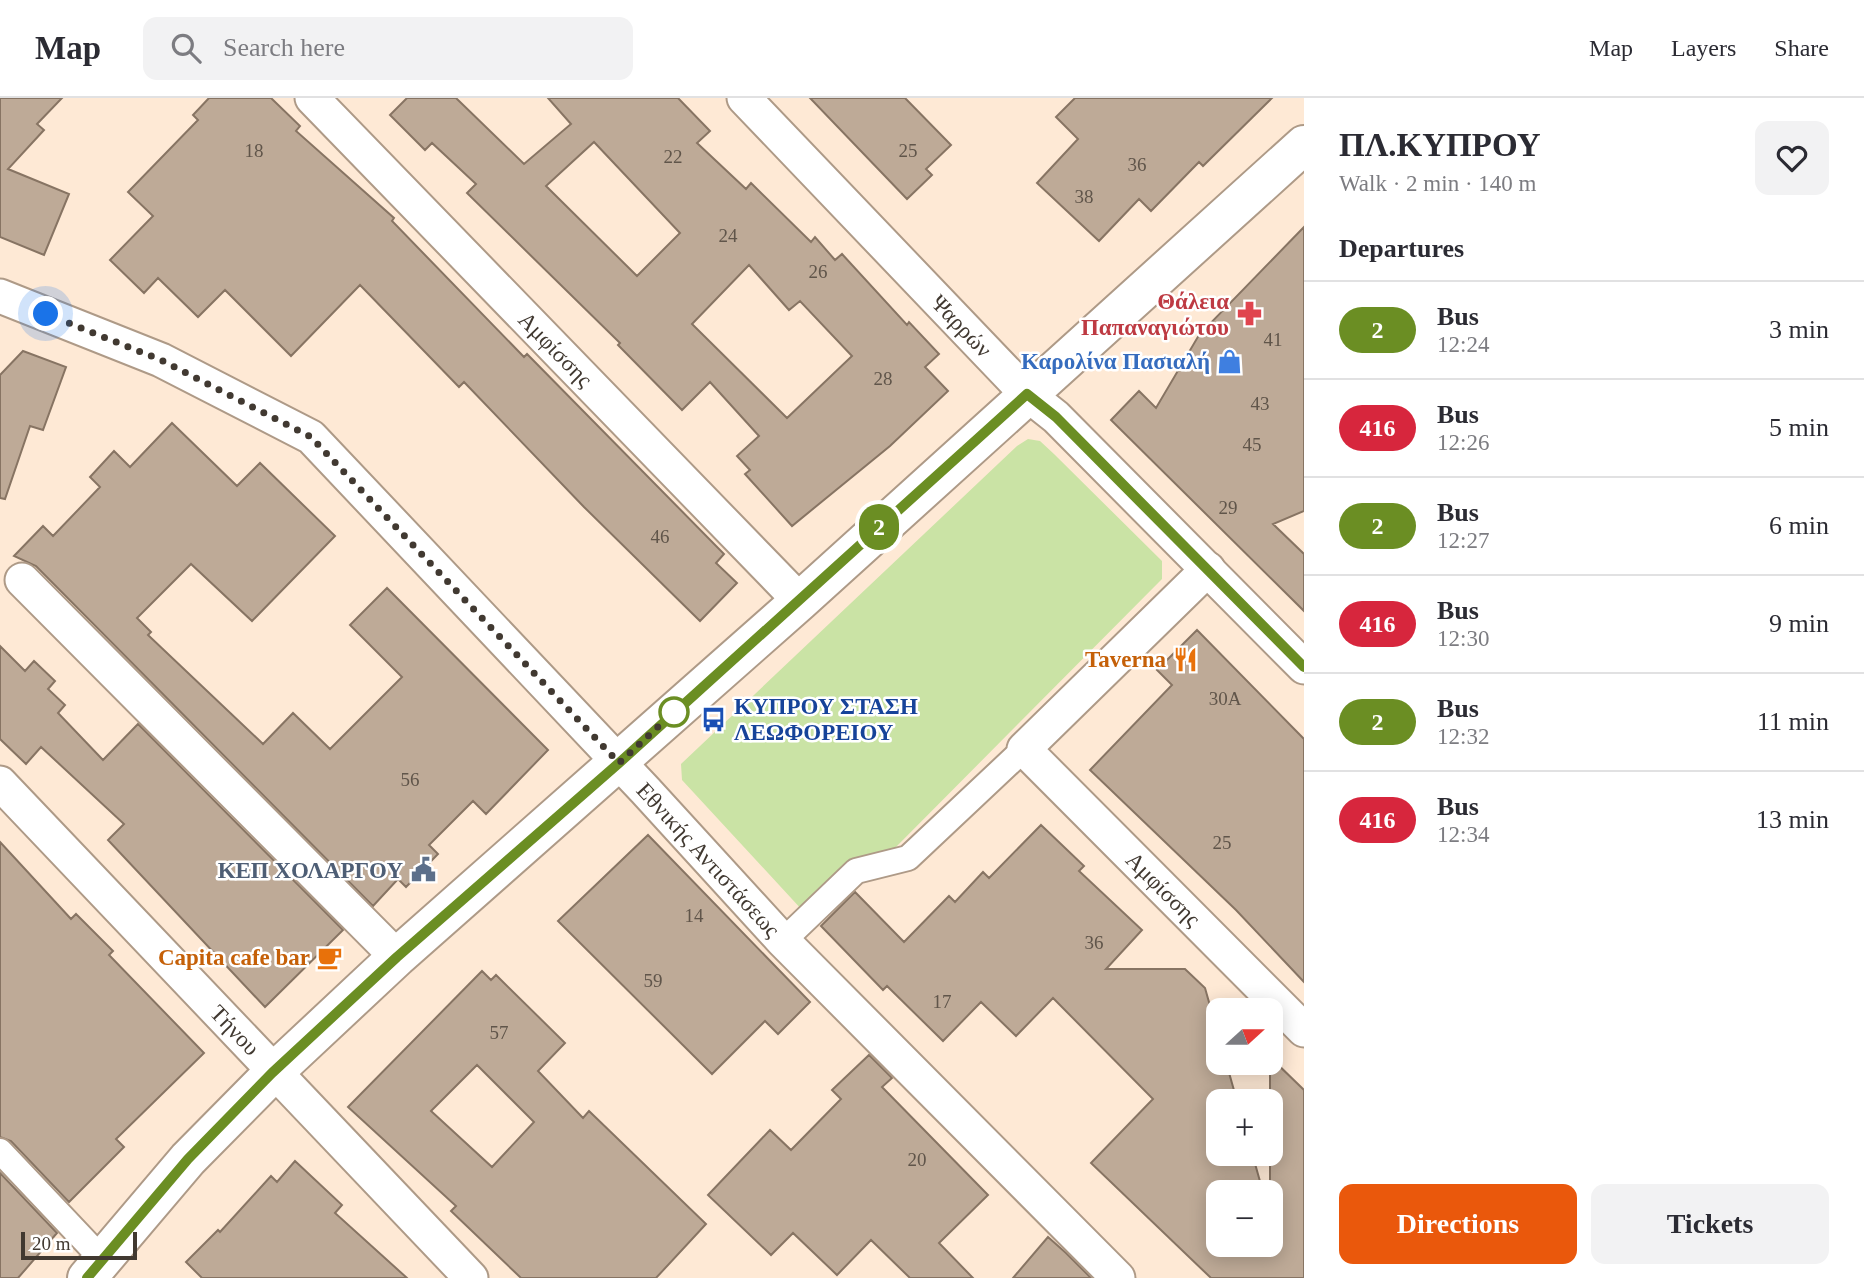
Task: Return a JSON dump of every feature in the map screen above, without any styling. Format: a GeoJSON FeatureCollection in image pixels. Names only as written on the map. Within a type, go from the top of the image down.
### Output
{"type":"FeatureCollection","features":[{"type":"Feature","properties":{"kind":"street","name":"Αμφίσσης"},"geometry":{"type":"LineString","coordinates":[[313,98],[800,601]]}},
{"type":"Feature","properties":{"kind":"street","name":"Ψαρρών"},"geometry":{"type":"LineString","coordinates":[[744,98],[1027,394],[1056,417],[1304,667]]}},
{"type":"Feature","properties":{"kind":"street"},"geometry":{"type":"LineString","coordinates":[[0,1151],[95,1269],[188,1159],[272,1073],[397,957],[800,601],[1304,145]]}},
{"type":"Feature","properties":{"kind":"street","name":"Εθνικής Αντιστάσεως"},"geometry":{"type":"LineString","coordinates":[[0,296],[161,360],[311,437],[783,941],[1118,1278]]}},
{"type":"Feature","properties":{"kind":"street"},"geometry":{"type":"LineString","coordinates":[[783,941],[856,871],[908,858],[1208,569]]}},
{"type":"Feature","properties":{"kind":"street"},"geometry":{"type":"LineString","coordinates":[[22,580],[397,957]]}},
{"type":"Feature","properties":{"kind":"street","name":"Αμφίσσης"},"geometry":{"type":"LineString","coordinates":[[1024,749],[1304,1030]]}},
{"type":"Feature","properties":{"kind":"street","name":"Τήνου"},"geometry":{"type":"LineString","coordinates":[[0,783],[272,1073],[471,1278]]}},
{"type":"Feature","properties":{"kind":"green space"},"geometry":{"type":"Polygon","coordinates":[[[1028,439],[1040,441],[1162,561],[1162,579],[893,850],[861,857],[803,911],[682,780],[681,764],[1017,446],[1028,439]]]}},
{"type":"Feature","properties":{"kind":"building"},"geometry":{"type":"Polygon","coordinates":[[[0,98],[62,98],[37,124],[44,130],[8,169],[69,194],[44,255],[0,237],[0,98]]]}},
{"type":"Feature","properties":{"kind":"building"},"geometry":{"type":"Polygon","coordinates":[[[209,98],[271,98],[300,126],[296,131],[394,218],[392,221],[524,357],[527,354],[724,554],[716,563],[737,583],[700,621],[584,507],[464,382],[459,387],[360,285],[291,356],[225,290],[198,317],[158,278],[144,293],[110,260],[153,216],[128,192],[198,120],[193,115],[209,98]]]}},
{"type":"Feature","properties":{"kind":"building"},"geometry":{"type":"Polygon","coordinates":[[[407,98],[456,98],[524,164],[571,124],[548,98],[678,98],[710,131],[697,143],[746,189],[751,183],[811,242],[815,237],[835,260],[842,254],[907,325],[909,322],[939,354],[925,367],[948,391],[890,446],[792,526],[745,474],[750,470],[737,456],[759,436],[710,382],[682,410],[618,345],[620,343],[467,193],[476,184],[432,143],[425,150],[390,115],[407,98]],[[594,142],[546,186],[637,276],[680,233],[594,142]],[[749,265],[692,324],[787,418],[852,356],[800,301],[789,310],[749,265]]]}},
{"type":"Feature","properties":{"kind":"building"},"geometry":{"type":"Polygon","coordinates":[[[810,98],[905,98],[951,145],[926,169],[932,175],[907,199],[810,98]]]}},
{"type":"Feature","properties":{"kind":"building"},"geometry":{"type":"Polygon","coordinates":[[[1075,98],[1272,98],[1203,166],[1199,162],[1151,211],[1139,199],[1099,241],[1037,183],[1078,139],[1056,117],[1075,98]]]}},
{"type":"Feature","properties":{"kind":"building"},"geometry":{"type":"Polygon","coordinates":[[[1304,227],[1304,511],[1273,524],[1304,554],[1304,611],[1111,420],[1139,391],[1156,408],[1199,335],[1304,227]]]}},
{"type":"Feature","properties":{"kind":"building"},"geometry":{"type":"Polygon","coordinates":[[[23,351],[66,367],[43,430],[30,426],[5,499],[0,498],[0,375],[23,351]]]}},
{"type":"Feature","properties":{"kind":"building"},"geometry":{"type":"Polygon","coordinates":[[[172,423],[237,486],[260,463],[335,536],[252,621],[191,564],[137,618],[151,632],[148,635],[263,744],[293,713],[330,749],[402,677],[350,625],[387,588],[548,750],[486,814],[473,801],[429,845],[438,854],[406,887],[398,879],[373,906],[36,566],[14,556],[43,526],[53,536],[100,487],[90,477],[114,451],[130,467],[172,423]]]}},
{"type":"Feature","properties":{"kind":"building"},"geometry":{"type":"Polygon","coordinates":[[[1197,630],[1304,739],[1304,982],[1236,910],[1090,770],[1172,685],[1157,670],[1197,630]]]}},
{"type":"Feature","properties":{"kind":"building"},"geometry":{"type":"Polygon","coordinates":[[[0,646],[25,671],[34,661],[55,681],[48,689],[65,705],[58,713],[103,760],[138,724],[343,930],[265,1007],[108,840],[124,824],[41,747],[26,764],[0,739],[0,646]]]}},
{"type":"Feature","properties":{"kind":"building"},"geometry":{"type":"Polygon","coordinates":[[[1041,825],[1084,866],[1079,871],[1142,930],[1106,969],[1185,969],[1205,988],[1208,998],[1206,1075],[1230,1075],[1234,1089],[1206,1089],[1206,1166],[1256,1166],[1260,1180],[1206,1180],[1206,1257],[1283,1257],[1283,1180],[1270,1180],[1270,1166],[1283,1166],[1283,1089],[1270,1089],[1270,1075],[1283,1075],[1283,1070],[1304,1090],[1304,1278],[1211,1278],[1091,1163],[1153,1099],[1053,998],[1016,1036],[981,1002],[943,1041],[887,986],[883,990],[821,926],[855,892],[904,942],[949,896],[955,902],[983,872],[989,878],[1041,825]]]}},
{"type":"Feature","properties":{"kind":"building"},"geometry":{"type":"Polygon","coordinates":[[[648,835],[810,1002],[778,1034],[765,1021],[712,1074],[558,921],[648,835]]]}},
{"type":"Feature","properties":{"kind":"building"},"geometry":{"type":"Polygon","coordinates":[[[0,842],[71,919],[76,914],[113,951],[109,955],[204,1053],[116,1139],[124,1147],[69,1202],[11,1141],[0,1137],[0,842]]]}},
{"type":"Feature","properties":{"kind":"building"},"geometry":{"type":"Polygon","coordinates":[[[482,971],[491,980],[496,975],[565,1043],[538,1071],[583,1118],[589,1111],[706,1224],[656,1278],[521,1278],[451,1211],[456,1206],[348,1107],[482,971]],[[477,1065],[431,1111],[492,1167],[534,1122],[477,1065]]]}},
{"type":"Feature","properties":{"kind":"building"},"geometry":{"type":"Polygon","coordinates":[[[869,1055],[892,1078],[882,1087],[988,1195],[939,1243],[973,1278],[910,1278],[871,1240],[837,1275],[793,1233],[771,1255],[708,1195],[770,1130],[791,1150],[841,1099],[832,1090],[869,1055]]]}},
{"type":"Feature","properties":{"kind":"building"},"geometry":{"type":"Polygon","coordinates":[[[295,1161],[342,1205],[335,1213],[407,1278],[202,1278],[186,1262],[218,1230],[220,1232],[271,1176],[277,1182],[295,1161]]]}},
{"type":"Feature","properties":{"kind":"building"},"geometry":{"type":"Polygon","coordinates":[[[0,1173],[57,1233],[18,1278],[0,1278],[0,1173]]]}},
{"type":"Feature","properties":{"kind":"building"},"geometry":{"type":"Polygon","coordinates":[[[1048,1237],[1066,1253],[1091,1278],[1013,1278],[1048,1237]]]}},
{"type":"Feature","properties":{"kind":"bus line","name":"2"},"geometry":{"type":"LineString","coordinates":[[87,1278],[188,1159],[272,1073],[397,957],[619,763],[1027,394],[1056,417],[1304,667]]}},
{"type":"Feature","properties":{"kind":"place","name":"Θάλεια Παπαναγιώτου"},"geometry":{"type":"Point","coordinates":[1249,314]}},
{"type":"Feature","properties":{"kind":"place","name":"Καρολίνα Πασιαλή"},"geometry":{"type":"Point","coordinates":[1230,361]}},
{"type":"Feature","properties":{"kind":"place","name":"Taverna"},"geometry":{"type":"Point","coordinates":[1186,659]}},
{"type":"Feature","properties":{"kind":"place","name":"ΚΥΠΡΟΥ ΣΤΑΣΗ ΛΕΩΦΟΡΕΙΟΥ"},"geometry":{"type":"Point","coordinates":[714,719]}},
{"type":"Feature","properties":{"kind":"place","name":"ΚΕΠ ΧΟΛΑΡΓΟΥ"},"geometry":{"type":"Point","coordinates":[423,870]}},
{"type":"Feature","properties":{"kind":"place","name":"Capita cafe bar"},"geometry":{"type":"Point","coordinates":[330,957]}},
{"type":"Feature","properties":{"kind":"route"},"geometry":{"type":"LineString","coordinates":[[46,314],[161,360],[311,437],[619,763],[674,712]]}}]}
